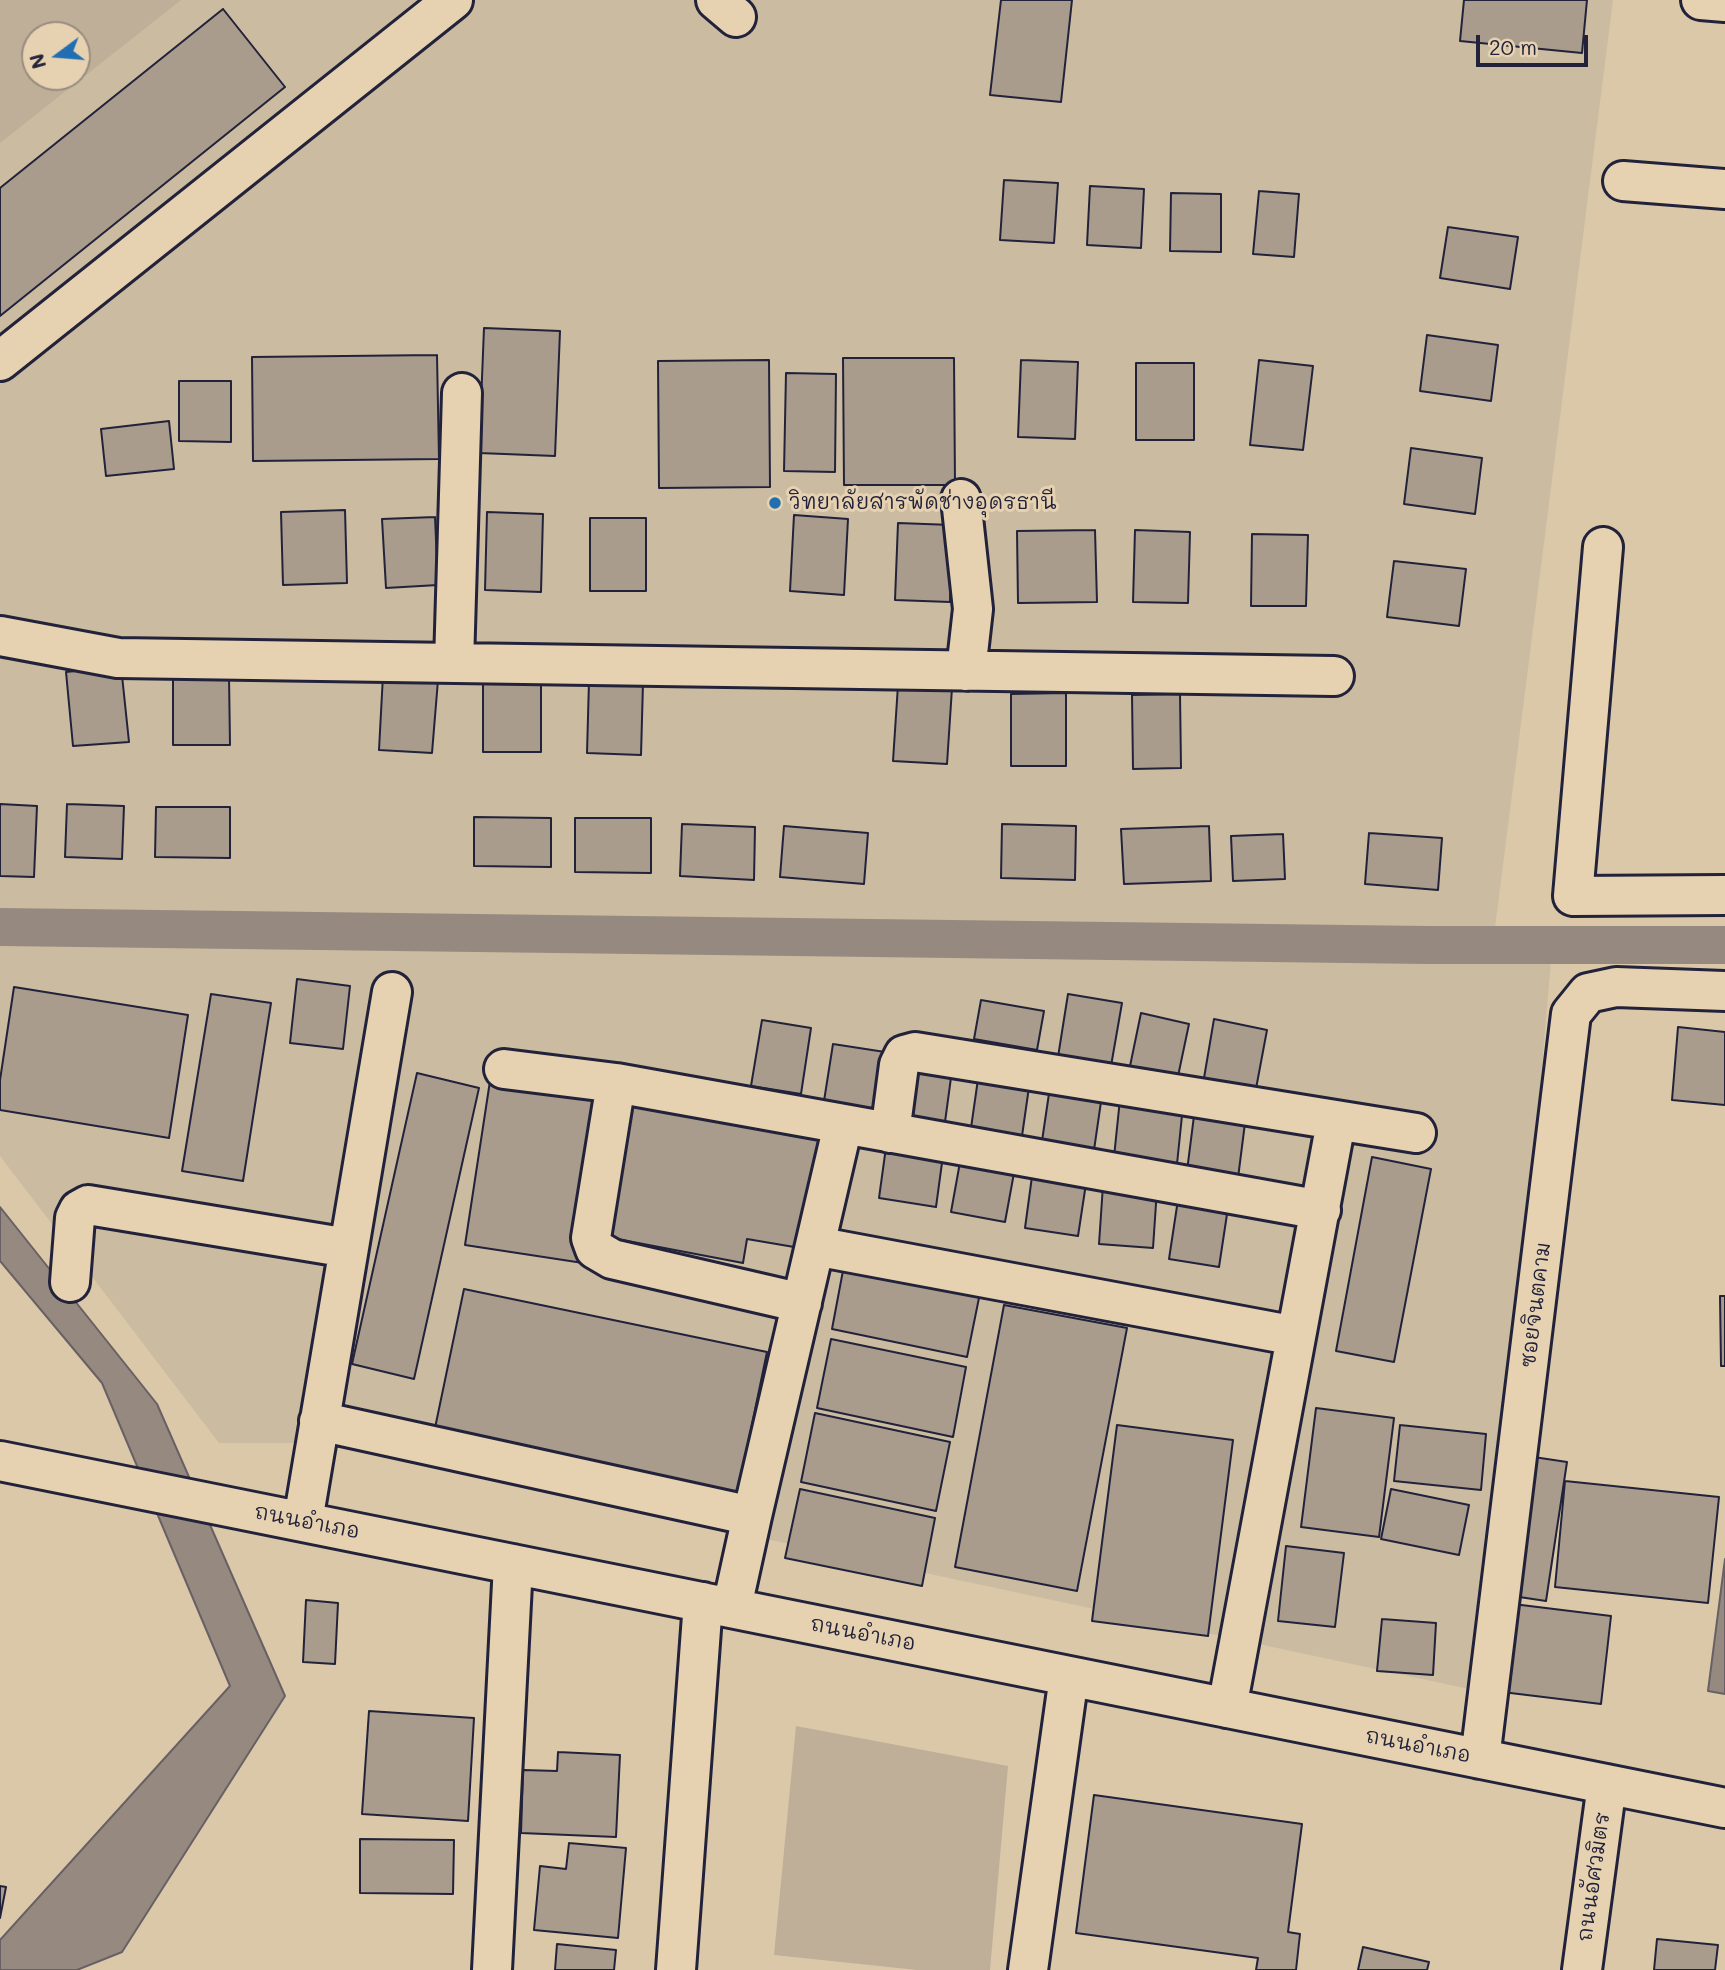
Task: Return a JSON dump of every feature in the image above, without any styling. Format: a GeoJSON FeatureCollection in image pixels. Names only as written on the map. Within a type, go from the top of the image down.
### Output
{"type":"FeatureCollection","features":[{"type":"Feature","properties":{"kind":"street"},"geometry":{"type":"LineString","coordinates":[[0,361],[453,0]]}},
{"type":"Feature","properties":{"kind":"street"},"geometry":{"type":"LineString","coordinates":[[1701,0],[1725,2]]}},
{"type":"Feature","properties":{"kind":"street"},"geometry":{"type":"LineString","coordinates":[[1623,181],[1725,189]]}},
{"type":"Feature","properties":{"kind":"street"},"geometry":{"type":"LineString","coordinates":[[454,663],[462,393]]}},
{"type":"Feature","properties":{"kind":"street"},"geometry":{"type":"LineString","coordinates":[[961,499],[973,610],[966,671]]}},
{"type":"Feature","properties":{"kind":"street"},"geometry":{"type":"LineString","coordinates":[[1603,547],[1573,896],[1725,895]]}},
{"type":"Feature","properties":{"kind":"street"},"geometry":{"type":"LineString","coordinates":[[0,636],[118,658],[1334,677]]}},
{"type":"Feature","properties":{"kind":"street","name":"ซอยจินตคาม"},"geometry":{"type":"LineString","coordinates":[[1480,1759],[1571,1014],[1588,993],[1616,987],[1725,991]]}},
{"type":"Feature","properties":{"kind":"street"},"geometry":{"type":"LineString","coordinates":[[303,1521],[391,992]]}},
{"type":"Feature","properties":{"kind":"street"},"geometry":{"type":"LineString","coordinates":[[890,1133],[900,1065],[904,1055],[915,1052],[1416,1133]]}},
{"type":"Feature","properties":{"kind":"street"},"geometry":{"type":"LineString","coordinates":[[504,1069],[616,1083],[1321,1210]]}},
{"type":"Feature","properties":{"kind":"street"},"geometry":{"type":"LineString","coordinates":[[616,1083],[591,1238],[595,1249],[612,1259],[802,1303]]}},
{"type":"Feature","properties":{"kind":"street"},"geometry":{"type":"LineString","coordinates":[[1227,1708],[1336,1122]]}},
{"type":"Feature","properties":{"kind":"street"},"geometry":{"type":"LineString","coordinates":[[676,1970],[717,1605],[752,1516],[843,1125]]}},
{"type":"Feature","properties":{"kind":"street"},"geometry":{"type":"LineString","coordinates":[[70,1282],[75,1218],[79,1210],[88,1205],[348,1248]]}},
{"type":"Feature","properties":{"kind":"street"},"geometry":{"type":"LineString","coordinates":[[815,1246],[1296,1336]]}},
{"type":"Feature","properties":{"kind":"street"},"geometry":{"type":"LineString","coordinates":[[319,1421],[752,1516]]}},
{"type":"Feature","properties":{"kind":"street","name":"ถนนอำเภอ"},"geometry":{"type":"LineString","coordinates":[[0,1461],[1725,1808]]}},
{"type":"Feature","properties":{"kind":"street"},"geometry":{"type":"LineString","coordinates":[[492,1970],[513,1564]]}},
{"type":"Feature","properties":{"kind":"street"},"geometry":{"type":"LineString","coordinates":[[1028,1970],[1069,1676]]}},
{"type":"Feature","properties":{"kind":"street","name":"ถนนอัศวมิตร"},"geometry":{"type":"LineString","coordinates":[[1582,1970],[1607,1784]]}},
{"type":"Feature","properties":{"kind":"shaded area","name":"วิทยาลัยสารพัดช่างอุดรธานี"},"geometry":{"type":"Polygon","coordinates":[[[0,0],[1613,0],[1495,928],[1553,938],[1488,1693],[316,1443],[219,1443],[0,1156],[0,0]]]}},
{"type":"Feature","properties":{"kind":"shaded area"},"geometry":{"type":"Polygon","coordinates":[[[0,0],[181,0],[91,71],[91,21],[21,21],[21,91],[66,91],[0,143],[0,0]]]}},
{"type":"Feature","properties":{"kind":"shaded area"},"geometry":{"type":"Polygon","coordinates":[[[0,1207],[157,1404],[285,1696],[122,1952],[77,1970],[0,1970],[0,1940],[230,1686],[102,1383],[0,1261],[0,1207]]]}},
{"type":"Feature","properties":{"kind":"shaded area"},"geometry":{"type":"Polygon","coordinates":[[[1725,1559],[1725,1694],[1708,1691],[1725,1559]]]}},
{"type":"Feature","properties":{"kind":"shaded area"},"geometry":{"type":"Polygon","coordinates":[[[796,1726],[1008,1766],[990,1970],[917,1970],[774,1955],[796,1726]]]}},
{"type":"Feature","properties":{"kind":"building"},"geometry":{"type":"Polygon","coordinates":[[[1001,0],[1072,0],[1061,102],[990,95],[1001,0]]]}},
{"type":"Feature","properties":{"kind":"building"},"geometry":{"type":"Polygon","coordinates":[[[1464,0],[1587,0],[1582,53],[1460,41],[1464,0]]]}},
{"type":"Feature","properties":{"kind":"building"},"geometry":{"type":"Polygon","coordinates":[[[223,9],[285,87],[0,316],[0,188],[223,9]]]}},
{"type":"Feature","properties":{"kind":"building"},"geometry":{"type":"Polygon","coordinates":[[[1004,180],[1058,183],[1054,243],[1000,240],[1004,180]]]}},
{"type":"Feature","properties":{"kind":"building"},"geometry":{"type":"Polygon","coordinates":[[[1090,186],[1144,189],[1141,248],[1087,245],[1090,186]]]}},
{"type":"Feature","properties":{"kind":"building"},"geometry":{"type":"Polygon","coordinates":[[[1259,191],[1299,194],[1294,257],[1253,254],[1259,191]]]}},
{"type":"Feature","properties":{"kind":"building"},"geometry":{"type":"Polygon","coordinates":[[[1171,193],[1221,194],[1221,252],[1170,251],[1171,193]]]}},
{"type":"Feature","properties":{"kind":"building"},"geometry":{"type":"Polygon","coordinates":[[[1448,227],[1518,237],[1510,289],[1440,278],[1448,227]]]}},
{"type":"Feature","properties":{"kind":"building"},"geometry":{"type":"Polygon","coordinates":[[[484,328],[560,331],[555,456],[479,453],[484,328]]]}},
{"type":"Feature","properties":{"kind":"building"},"geometry":{"type":"Polygon","coordinates":[[[1427,335],[1498,345],[1491,401],[1420,391],[1427,335]]]}},
{"type":"Feature","properties":{"kind":"building"},"geometry":{"type":"Polygon","coordinates":[[[437,355],[439,459],[253,461],[252,357],[437,355]]]}},
{"type":"Feature","properties":{"kind":"building"},"geometry":{"type":"Polygon","coordinates":[[[843,358],[954,358],[955,485],[844,485],[843,358]]]}},
{"type":"Feature","properties":{"kind":"building"},"geometry":{"type":"Polygon","coordinates":[[[769,360],[770,487],[659,488],[658,361],[769,360]]]}},
{"type":"Feature","properties":{"kind":"building"},"geometry":{"type":"Polygon","coordinates":[[[1021,360],[1078,362],[1075,439],[1018,437],[1021,360]]]}},
{"type":"Feature","properties":{"kind":"building"},"geometry":{"type":"Polygon","coordinates":[[[1259,360],[1313,366],[1303,450],[1250,445],[1259,360]]]}},
{"type":"Feature","properties":{"kind":"building"},"geometry":{"type":"Polygon","coordinates":[[[1136,363],[1194,363],[1194,440],[1136,440],[1136,363]]]}},
{"type":"Feature","properties":{"kind":"building"},"geometry":{"type":"Polygon","coordinates":[[[786,373],[836,374],[835,472],[784,471],[786,373]]]}},
{"type":"Feature","properties":{"kind":"building"},"geometry":{"type":"Polygon","coordinates":[[[179,381],[231,381],[231,442],[179,441],[179,381]]]}},
{"type":"Feature","properties":{"kind":"building"},"geometry":{"type":"Polygon","coordinates":[[[169,421],[174,469],[106,476],[101,429],[169,421]]]}},
{"type":"Feature","properties":{"kind":"building"},"geometry":{"type":"Polygon","coordinates":[[[1411,448],[1482,458],[1475,514],[1404,504],[1411,448]]]}},
{"type":"Feature","properties":{"kind":"building"},"geometry":{"type":"Polygon","coordinates":[[[345,510],[347,583],[283,585],[281,512],[345,510]]]}},
{"type":"Feature","properties":{"kind":"building"},"geometry":{"type":"Polygon","coordinates":[[[487,512],[543,514],[541,592],[485,590],[487,512]]]}},
{"type":"Feature","properties":{"kind":"building"},"geometry":{"type":"Polygon","coordinates":[[[794,515],[848,519],[844,595],[790,591],[794,515]]]}},
{"type":"Feature","properties":{"kind":"building"},"geometry":{"type":"Polygon","coordinates":[[[435,517],[438,585],[386,588],[382,519],[435,517]]]}},
{"type":"Feature","properties":{"kind":"building"},"geometry":{"type":"Polygon","coordinates":[[[590,518],[646,518],[646,591],[590,591],[590,518]]]}},
{"type":"Feature","properties":{"kind":"building"},"geometry":{"type":"Polygon","coordinates":[[[898,523],[952,525],[950,602],[895,600],[898,523]]]}},
{"type":"Feature","properties":{"kind":"building"},"geometry":{"type":"Polygon","coordinates":[[[1095,530],[1097,602],[1018,603],[1017,531],[1095,530]]]}},
{"type":"Feature","properties":{"kind":"building"},"geometry":{"type":"Polygon","coordinates":[[[1135,530],[1190,532],[1188,603],[1133,602],[1135,530]]]}},
{"type":"Feature","properties":{"kind":"building"},"geometry":{"type":"Polygon","coordinates":[[[1252,534],[1308,535],[1306,606],[1251,606],[1252,534]]]}},
{"type":"Feature","properties":{"kind":"building"},"geometry":{"type":"Polygon","coordinates":[[[1394,561],[1466,569],[1459,626],[1387,617],[1394,561]]]}},
{"type":"Feature","properties":{"kind":"building"},"geometry":{"type":"Polygon","coordinates":[[[121,666],[129,742],[73,746],[66,672],[121,666]]]}},
{"type":"Feature","properties":{"kind":"building"},"geometry":{"type":"Polygon","coordinates":[[[383,675],[438,680],[432,753],[379,750],[383,675]]]}},
{"type":"Feature","properties":{"kind":"building"},"geometry":{"type":"Polygon","coordinates":[[[173,676],[229,676],[230,745],[173,745],[173,676]]]}},
{"type":"Feature","properties":{"kind":"building"},"geometry":{"type":"Polygon","coordinates":[[[483,681],[541,681],[541,752],[483,752],[483,681]]]}},
{"type":"Feature","properties":{"kind":"building"},"geometry":{"type":"Polygon","coordinates":[[[589,681],[643,683],[641,755],[587,753],[589,681]]]}},
{"type":"Feature","properties":{"kind":"building"},"geometry":{"type":"Polygon","coordinates":[[[898,685],[952,688],[947,764],[893,761],[898,685]]]}},
{"type":"Feature","properties":{"kind":"building"},"geometry":{"type":"Polygon","coordinates":[[[1066,693],[1066,766],[1011,766],[1011,694],[1066,693]]]}},
{"type":"Feature","properties":{"kind":"building"},"geometry":{"type":"Polygon","coordinates":[[[1180,694],[1181,768],[1133,769],[1132,695],[1180,694]]]}},
{"type":"Feature","properties":{"kind":"building"},"geometry":{"type":"Polygon","coordinates":[[[0,804],[37,806],[34,877],[0,876],[0,804]]]}},
{"type":"Feature","properties":{"kind":"building"},"geometry":{"type":"Polygon","coordinates":[[[67,804],[124,806],[122,859],[65,857],[67,804]]]}},
{"type":"Feature","properties":{"kind":"building"},"geometry":{"type":"Polygon","coordinates":[[[156,807],[230,807],[230,858],[155,857],[156,807]]]}},
{"type":"Feature","properties":{"kind":"building"},"geometry":{"type":"Polygon","coordinates":[[[474,817],[551,818],[551,867],[474,866],[474,817]]]}},
{"type":"Feature","properties":{"kind":"building"},"geometry":{"type":"Polygon","coordinates":[[[575,818],[651,818],[651,873],[575,872],[575,818]]]}},
{"type":"Feature","properties":{"kind":"building"},"geometry":{"type":"Polygon","coordinates":[[[682,824],[755,827],[754,880],[680,876],[682,824]]]}},
{"type":"Feature","properties":{"kind":"building"},"geometry":{"type":"Polygon","coordinates":[[[1002,824],[1076,826],[1075,880],[1001,878],[1002,824]]]}},
{"type":"Feature","properties":{"kind":"building"},"geometry":{"type":"Polygon","coordinates":[[[784,826],[868,833],[864,884],[780,877],[784,826]]]}},
{"type":"Feature","properties":{"kind":"building"},"geometry":{"type":"Polygon","coordinates":[[[1209,826],[1211,881],[1124,884],[1121,829],[1209,826]]]}},
{"type":"Feature","properties":{"kind":"building"},"geometry":{"type":"Polygon","coordinates":[[[1369,833],[1442,838],[1438,890],[1365,884],[1369,833]]]}},
{"type":"Feature","properties":{"kind":"building"},"geometry":{"type":"Polygon","coordinates":[[[1283,834],[1285,879],[1233,881],[1231,836],[1283,834]]]}},
{"type":"Feature","properties":{"kind":"building"},"geometry":{"type":"Polygon","coordinates":[[[297,979],[350,986],[343,1049],[290,1043],[297,979]]]}},
{"type":"Feature","properties":{"kind":"building"},"geometry":{"type":"Polygon","coordinates":[[[14,987],[188,1015],[169,1138],[0,1110],[0,1080],[14,987]]]}},
{"type":"Feature","properties":{"kind":"building"},"geometry":{"type":"Polygon","coordinates":[[[211,994],[271,1003],[243,1181],[182,1171],[211,994]]]}},
{"type":"Feature","properties":{"kind":"building"},"geometry":{"type":"Polygon","coordinates":[[[1068,994],[1122,1003],[1111,1066],[1058,1057],[1068,994]]]}},
{"type":"Feature","properties":{"kind":"building"},"geometry":{"type":"Polygon","coordinates":[[[981,1000],[1044,1011],[1037,1050],[974,1039],[981,1000]]]}},
{"type":"Feature","properties":{"kind":"building"},"geometry":{"type":"Polygon","coordinates":[[[1141,1013],[1189,1024],[1177,1081],[1129,1071],[1141,1013]]]}},
{"type":"Feature","properties":{"kind":"building"},"geometry":{"type":"Polygon","coordinates":[[[1214,1019],[1267,1030],[1255,1094],[1203,1084],[1214,1019]]]}},
{"type":"Feature","properties":{"kind":"building"},"geometry":{"type":"Polygon","coordinates":[[[762,1020],[811,1028],[801,1094],[751,1086],[762,1020]]]}},
{"type":"Feature","properties":{"kind":"building"},"geometry":{"type":"Polygon","coordinates":[[[1678,1027],[1725,1032],[1725,1105],[1672,1100],[1678,1027]]]}},
{"type":"Feature","properties":{"kind":"building"},"geometry":{"type":"Polygon","coordinates":[[[833,1044],[885,1052],[876,1109],[824,1101],[833,1044]]]}},
{"type":"Feature","properties":{"kind":"building"},"geometry":{"type":"Polygon","coordinates":[[[904,1063],[952,1070],[945,1122],[897,1115],[904,1063]]]}},
{"type":"Feature","properties":{"kind":"building"},"geometry":{"type":"Polygon","coordinates":[[[979,1072],[1030,1080],[1022,1136],[971,1128],[979,1072]]]}},
{"type":"Feature","properties":{"kind":"building"},"geometry":{"type":"Polygon","coordinates":[[[417,1073],[479,1088],[414,1379],[352,1364],[417,1073]]]}},
{"type":"Feature","properties":{"kind":"building"},"geometry":{"type":"Polygon","coordinates":[[[1051,1080],[1103,1088],[1094,1150],[1042,1141],[1051,1080]]]}},
{"type":"Feature","properties":{"kind":"building"},"geometry":{"type":"Polygon","coordinates":[[[490,1081],[607,1099],[583,1263],[465,1245],[490,1081]]]}},
{"type":"Feature","properties":{"kind":"building"},"geometry":{"type":"Polygon","coordinates":[[[622,1095],[820,1132],[800,1248],[747,1239],[743,1263],[596,1235],[622,1095]]]}},
{"type":"Feature","properties":{"kind":"building"},"geometry":{"type":"Polygon","coordinates":[[[1120,1099],[1183,1106],[1177,1164],[1114,1157],[1120,1099]]]}},
{"type":"Feature","properties":{"kind":"building"},"geometry":{"type":"Polygon","coordinates":[[[1195,1108],[1246,1115],[1238,1178],[1187,1171],[1195,1108]]]}},
{"type":"Feature","properties":{"kind":"building"},"geometry":{"type":"Polygon","coordinates":[[[887,1140],[944,1148],[936,1207],[879,1198],[887,1140]]]}},
{"type":"Feature","properties":{"kind":"building"},"geometry":{"type":"Polygon","coordinates":[[[962,1151],[1016,1162],[1005,1222],[951,1212],[962,1151]]]}},
{"type":"Feature","properties":{"kind":"building"},"geometry":{"type":"Polygon","coordinates":[[[1372,1157],[1431,1169],[1394,1362],[1336,1351],[1372,1157]]]}},
{"type":"Feature","properties":{"kind":"building"},"geometry":{"type":"Polygon","coordinates":[[[1033,1169],[1087,1177],[1078,1236],[1025,1228],[1033,1169]]]}},
{"type":"Feature","properties":{"kind":"building"},"geometry":{"type":"Polygon","coordinates":[[[1103,1185],[1157,1189],[1153,1248],[1099,1244],[1103,1185]]]}},
{"type":"Feature","properties":{"kind":"building"},"geometry":{"type":"Polygon","coordinates":[[[1179,1193],[1229,1201],[1219,1267],[1169,1259],[1179,1193]]]}},
{"type":"Feature","properties":{"kind":"building"},"geometry":{"type":"Polygon","coordinates":[[[845,1260],[981,1288],[967,1357],[832,1329],[845,1260]]]}},
{"type":"Feature","properties":{"kind":"building"},"geometry":{"type":"Polygon","coordinates":[[[464,1289],[767,1352],[738,1492],[435,1428],[464,1289]]]}},
{"type":"Feature","properties":{"kind":"building"},"geometry":{"type":"Polygon","coordinates":[[[1720,1296],[1725,1296],[1725,1366],[1721,1366],[1720,1296]]]}},
{"type":"Feature","properties":{"kind":"building"},"geometry":{"type":"Polygon","coordinates":[[[1004,1305],[1127,1328],[1077,1591],[955,1567],[1004,1305]]]}},
{"type":"Feature","properties":{"kind":"building"},"geometry":{"type":"Polygon","coordinates":[[[831,1339],[966,1367],[953,1437],[817,1408],[831,1339]]]}},
{"type":"Feature","properties":{"kind":"building"},"geometry":{"type":"Polygon","coordinates":[[[1316,1408],[1394,1418],[1379,1537],[1301,1527],[1316,1408]]]}},
{"type":"Feature","properties":{"kind":"building"},"geometry":{"type":"Polygon","coordinates":[[[815,1413],[950,1442],[936,1511],[801,1482],[815,1413]]]}},
{"type":"Feature","properties":{"kind":"building"},"geometry":{"type":"Polygon","coordinates":[[[1117,1425],[1233,1440],[1208,1636],[1092,1621],[1117,1425]]]}},
{"type":"Feature","properties":{"kind":"building"},"geometry":{"type":"Polygon","coordinates":[[[1400,1425],[1486,1434],[1481,1490],[1394,1481],[1400,1425]]]}},
{"type":"Feature","properties":{"kind":"building"},"geometry":{"type":"Polygon","coordinates":[[[1527,1456],[1567,1462],[1546,1601],[1506,1595],[1527,1456]]]}},
{"type":"Feature","properties":{"kind":"building"},"geometry":{"type":"Polygon","coordinates":[[[1565,1481],[1719,1497],[1708,1603],[1555,1587],[1565,1481]]]}},
{"type":"Feature","properties":{"kind":"building"},"geometry":{"type":"Polygon","coordinates":[[[800,1489],[935,1518],[922,1586],[785,1558],[800,1489]]]}},
{"type":"Feature","properties":{"kind":"building"},"geometry":{"type":"Polygon","coordinates":[[[1391,1489],[1469,1505],[1459,1555],[1381,1539],[1391,1489]]]}},
{"type":"Feature","properties":{"kind":"building"},"geometry":{"type":"Polygon","coordinates":[[[1286,1546],[1344,1553],[1335,1627],[1278,1621],[1286,1546]]]}},
{"type":"Feature","properties":{"kind":"building"},"geometry":{"type":"Polygon","coordinates":[[[306,1600],[338,1603],[335,1664],[303,1662],[306,1600]]]}},
{"type":"Feature","properties":{"kind":"building"},"geometry":{"type":"Polygon","coordinates":[[[1505,1603],[1611,1616],[1601,1704],[1494,1691],[1505,1603]]]}},
{"type":"Feature","properties":{"kind":"building"},"geometry":{"type":"Polygon","coordinates":[[[1382,1619],[1436,1623],[1433,1675],[1377,1671],[1382,1619]]]}},
{"type":"Feature","properties":{"kind":"building"},"geometry":{"type":"Polygon","coordinates":[[[369,1711],[474,1718],[468,1821],[362,1814],[369,1711]]]}},
{"type":"Feature","properties":{"kind":"building"},"geometry":{"type":"Polygon","coordinates":[[[558,1752],[620,1755],[616,1837],[521,1833],[523,1770],[557,1771],[558,1752]]]}},
{"type":"Feature","properties":{"kind":"building"},"geometry":{"type":"Polygon","coordinates":[[[1094,1795],[1302,1824],[1288,1932],[1300,1934],[1296,1970],[1256,1970],[1258,1958],[1076,1933],[1094,1795]]]}},
{"type":"Feature","properties":{"kind":"building"},"geometry":{"type":"Polygon","coordinates":[[[360,1839],[454,1840],[453,1894],[360,1893],[360,1839]]]}},
{"type":"Feature","properties":{"kind":"building"},"geometry":{"type":"Polygon","coordinates":[[[569,1843],[626,1848],[618,1938],[534,1930],[540,1866],[566,1869],[569,1843]]]}},
{"type":"Feature","properties":{"kind":"building"},"geometry":{"type":"Polygon","coordinates":[[[0,1886],[6,1887],[0,1918],[0,1886]]]}},
{"type":"Feature","properties":{"kind":"building"},"geometry":{"type":"Polygon","coordinates":[[[1657,1939],[1718,1945],[1715,1970],[1654,1970],[1657,1939]]]}},
{"type":"Feature","properties":{"kind":"building"},"geometry":{"type":"Polygon","coordinates":[[[557,1944],[616,1950],[614,1970],[555,1970],[557,1944]]]}},
{"type":"Feature","properties":{"kind":"building"},"geometry":{"type":"Polygon","coordinates":[[[1363,1947],[1429,1962],[1427,1970],[1358,1970],[1363,1947]]]}},
{"type":"Feature","properties":{"kind":"waterway"},"geometry":{"type":"LineString","coordinates":[[0,927],[1427,945],[1725,945]]}},
{"type":"Feature","properties":{"kind":"place","name":"วิทยาลัยสารพัดช่างอุดรธานี"},"geometry":{"type":"Point","coordinates":[775,503]}}]}
